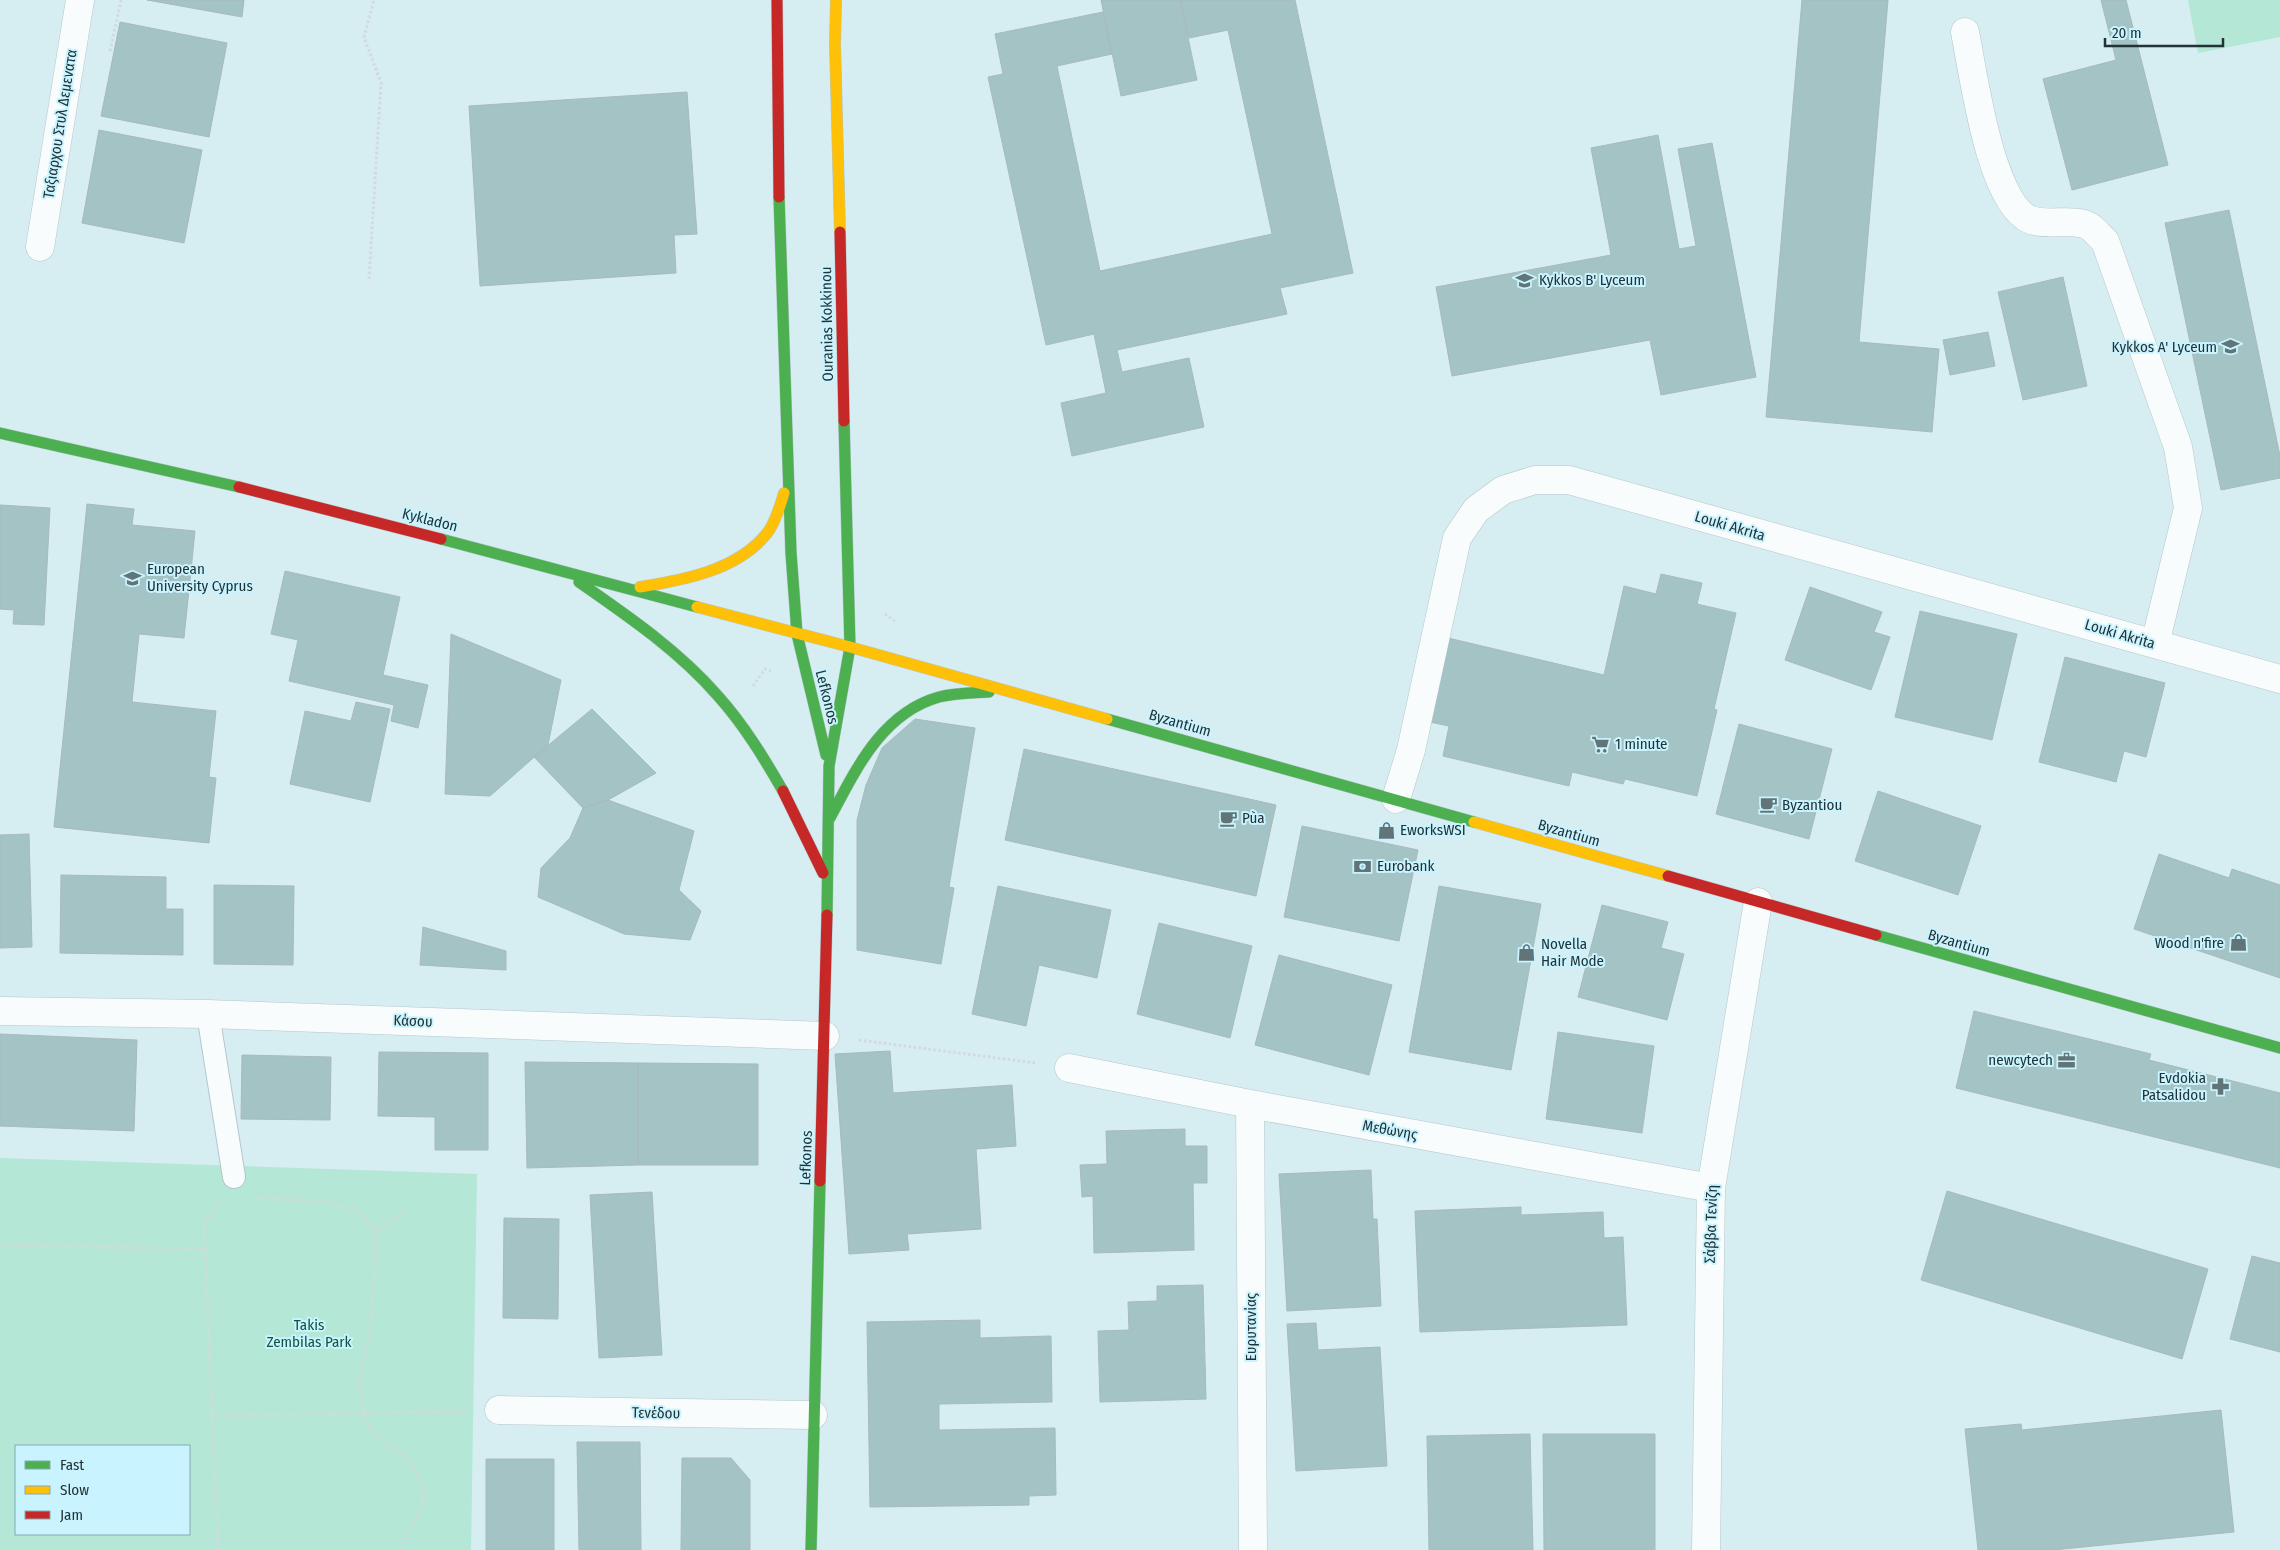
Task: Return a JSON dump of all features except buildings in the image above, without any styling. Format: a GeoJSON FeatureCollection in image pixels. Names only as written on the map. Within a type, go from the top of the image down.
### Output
{"type":"FeatureCollection","features":[{"type":"Feature","properties":{"kind":"main road"},"geometry":{"type":"LineString","coordinates":[[777,0],[779,236],[787,486],[797,634]]}},
{"type":"Feature","properties":{"kind":"main road","name":"Ouranias Kokkinou"},"geometry":{"type":"LineString","coordinates":[[836,0],[835,44],[850,647]]}},
{"type":"Feature","properties":{"kind":"main road","name":"Kykladon"},"geometry":{"type":"LineString","coordinates":[[0,433],[261,492],[850,647]]}},
{"type":"Feature","properties":{"kind":"main road"},"geometry":{"type":"LineString","coordinates":[[629,588],[674,582],[691,577],[724,564],[745,552],[768,533],[778,513],[787,486]]}},
{"type":"Feature","properties":{"kind":"main road"},"geometry":{"type":"LineString","coordinates":[[561,570],[644,628],[694,671],[729,709],[754,743],[782,790],[805,832],[827,881]]}},
{"type":"Feature","properties":{"kind":"main road","name":"Lefkonos"},"geometry":{"type":"LineString","coordinates":[[797,634],[829,766]]}},
{"type":"Feature","properties":{"kind":"main road","name":"Byzantium"},"geometry":{"type":"LineString","coordinates":[[850,647],[2280,1048]]}},
{"type":"Feature","properties":{"kind":"main road","name":"Lefkonos"},"geometry":{"type":"LineString","coordinates":[[811,1550],[813,1415],[825,1036],[829,766],[850,647]]}},
{"type":"Feature","properties":{"kind":"main road"},"geometry":{"type":"LineString","coordinates":[[828,822],[872,744],[886,727],[901,714],[919,704],[939,698],[1007,690]]}},
{"type":"Feature","properties":{"kind":"street","name":"Ταξιαρχου Στυλ Δεμενατα"},"geometry":{"type":"LineString","coordinates":[[40,247],[80,0]]}},
{"type":"Feature","properties":{"kind":"street"},"geometry":{"type":"LineString","coordinates":[[1965,32],[1988,147],[1997,175],[2013,204],[2029,219],[2086,224],[2105,241],[2178,447],[2188,508],[2155,644]]}},
{"type":"Feature","properties":{"kind":"street","name":"Louki Akrita"},"geometry":{"type":"LineString","coordinates":[[1396,799],[1411,750],[1457,538],[1476,510],[1496,495],[1503,490],[1535,480],[1569,480],[2280,679]]}},
{"type":"Feature","properties":{"kind":"street","name":"Σάββα Τενίζη"},"geometry":{"type":"LineString","coordinates":[[1706,1550],[1711,1188],[1758,902]]}},
{"type":"Feature","properties":{"kind":"street","name":"Κάσου"},"geometry":{"type":"LineString","coordinates":[[0,1011],[208,1014],[825,1036]]}},
{"type":"Feature","properties":{"kind":"street","name":"Μεθώνης"},"geometry":{"type":"LineString","coordinates":[[1069,1068],[1250,1104],[1711,1188]]}},
{"type":"Feature","properties":{"kind":"street","name":"Ευρυτανίας"},"geometry":{"type":"LineString","coordinates":[[1250,1104],[1253,1550]]}},
{"type":"Feature","properties":{"kind":"street","name":"Τενέδου"},"geometry":{"type":"LineString","coordinates":[[499,1410],[813,1415]]}},
{"type":"Feature","properties":{"kind":"lane"},"geometry":{"type":"LineString","coordinates":[[208,1014],[230,1187]]}},
{"type":"Feature","properties":{"kind":"path"},"geometry":{"type":"LineString","coordinates":[[369,279],[381,82],[364,37],[374,0]]}},
{"type":"Feature","properties":{"kind":"path"},"geometry":{"type":"LineString","coordinates":[[881,610],[886,616],[899,624]]}},
{"type":"Feature","properties":{"kind":"path"},"geometry":{"type":"LineString","coordinates":[[825,1036],[1069,1068]]}},
{"type":"Feature","properties":{"kind":"path"},"geometry":{"type":"LineString","coordinates":[[218,1550],[204,1223],[230,1187],[321,1200],[359,1211],[376,1232],[370,1331],[359,1379],[364,1413],[373,1433],[395,1449],[413,1466],[420,1479],[424,1496],[421,1511],[399,1550]]}},
{"type":"Feature","properties":{"kind":"path"},"geometry":{"type":"LineString","coordinates":[[376,1232],[405,1210]]}},
{"type":"Feature","properties":{"kind":"path"},"geometry":{"type":"LineString","coordinates":[[0,1245],[206,1250]]}},
{"type":"Feature","properties":{"kind":"path"},"geometry":{"type":"LineString","coordinates":[[212,1416],[499,1410]]}},
{"type":"Feature","properties":{"kind":"green space"},"geometry":{"type":"Polygon","coordinates":[[[2188,0],[2280,0],[2280,37],[2198,53],[2188,0]]]}},
{"type":"Feature","properties":{"kind":"green space","name":"Takis Zembilas Park"},"geometry":{"type":"Polygon","coordinates":[[[0,1158],[477,1174],[471,1550],[0,1550],[0,1158]]]}},
{"type":"Feature","properties":{"kind":"traffic: fast"},"geometry":{"type":"LineString","coordinates":[[779,197],[791,553],[797,634],[826,755]]}},
{"type":"Feature","properties":{"kind":"traffic: fast"},"geometry":{"type":"LineString","coordinates":[[827,915],[829,766],[850,647],[844,421]]}},
{"type":"Feature","properties":{"kind":"traffic: fast"},"geometry":{"type":"LineString","coordinates":[[0,433],[239,487]]}},
{"type":"Feature","properties":{"kind":"traffic: fast"},"geometry":{"type":"LineString","coordinates":[[441,539],[697,607]]}},
{"type":"Feature","properties":{"kind":"traffic: fast"},"geometry":{"type":"LineString","coordinates":[[579,582],[670,649],[703,680],[745,730],[783,791]]}},
{"type":"Feature","properties":{"kind":"traffic: fast"},"geometry":{"type":"LineString","coordinates":[[830,818],[861,762],[886,729],[902,716],[919,705],[939,697],[989,692]]}},
{"type":"Feature","properties":{"kind":"traffic: fast"},"geometry":{"type":"LineString","coordinates":[[1107,719],[1474,822]]}},
{"type":"Feature","properties":{"kind":"traffic: fast"},"geometry":{"type":"LineString","coordinates":[[1876,935],[2280,1048]]}},
{"type":"Feature","properties":{"kind":"traffic: fast"},"geometry":{"type":"LineString","coordinates":[[811,1550],[820,1181]]}},
{"type":"Feature","properties":{"kind":"traffic: slow"},"geometry":{"type":"LineString","coordinates":[[836,0],[835,44],[840,232]]}},
{"type":"Feature","properties":{"kind":"traffic: slow"},"geometry":{"type":"LineString","coordinates":[[640,587],[692,577],[742,556],[756,545],[771,528],[784,493]]}},
{"type":"Feature","properties":{"kind":"traffic: slow"},"geometry":{"type":"LineString","coordinates":[[697,607],[850,647],[1107,719]]}},
{"type":"Feature","properties":{"kind":"traffic: slow"},"geometry":{"type":"LineString","coordinates":[[1474,822],[1668,876]]}},
{"type":"Feature","properties":{"kind":"traffic: jam"},"geometry":{"type":"LineString","coordinates":[[777,0],[779,197]]}},
{"type":"Feature","properties":{"kind":"traffic: jam"},"geometry":{"type":"LineString","coordinates":[[840,232],[844,421]]}},
{"type":"Feature","properties":{"kind":"traffic: jam"},"geometry":{"type":"LineString","coordinates":[[239,487],[441,539]]}},
{"type":"Feature","properties":{"kind":"traffic: jam"},"geometry":{"type":"LineString","coordinates":[[783,791],[823,873]]}},
{"type":"Feature","properties":{"kind":"traffic: jam"},"geometry":{"type":"LineString","coordinates":[[1668,876],[1876,935]]}},
{"type":"Feature","properties":{"kind":"traffic: jam"},"geometry":{"type":"LineString","coordinates":[[820,1181],[827,915]]}},
{"type":"Feature","properties":{"kind":"place","name":"Kykkos B' Lyceum"},"geometry":{"type":"Point","coordinates":[1525,280]}},
{"type":"Feature","properties":{"kind":"place","name":"Kykkos A' Lyceum"},"geometry":{"type":"Point","coordinates":[2231,347]}},
{"type":"Feature","properties":{"kind":"place","name":"European University Cyprus"},"geometry":{"type":"Point","coordinates":[133,578]}},
{"type":"Feature","properties":{"kind":"place","name":"1 minute"},"geometry":{"type":"Point","coordinates":[1601,744]}},
{"type":"Feature","properties":{"kind":"place","name":"Byzantiou"},"geometry":{"type":"Point","coordinates":[1768,805]}},
{"type":"Feature","properties":{"kind":"place","name":"Pùa"},"geometry":{"type":"Point","coordinates":[1228,818]}},
{"type":"Feature","properties":{"kind":"place","name":"EworksWSI"},"geometry":{"type":"Point","coordinates":[1386,830]}},
{"type":"Feature","properties":{"kind":"place","name":"Eurobank"},"geometry":{"type":"Point","coordinates":[1363,866]}},
{"type":"Feature","properties":{"kind":"place","name":"Wood n'fire"},"geometry":{"type":"Point","coordinates":[2238,943]}},
{"type":"Feature","properties":{"kind":"place","name":"Novella Hair Mode"},"geometry":{"type":"Point","coordinates":[1527,953]}},
{"type":"Feature","properties":{"kind":"place","name":"newcytech"},"geometry":{"type":"Point","coordinates":[2067,1060]}},
{"type":"Feature","properties":{"kind":"place","name":"Evdokia Patsalidou"},"geometry":{"type":"Point","coordinates":[2220,1087]}}]}
